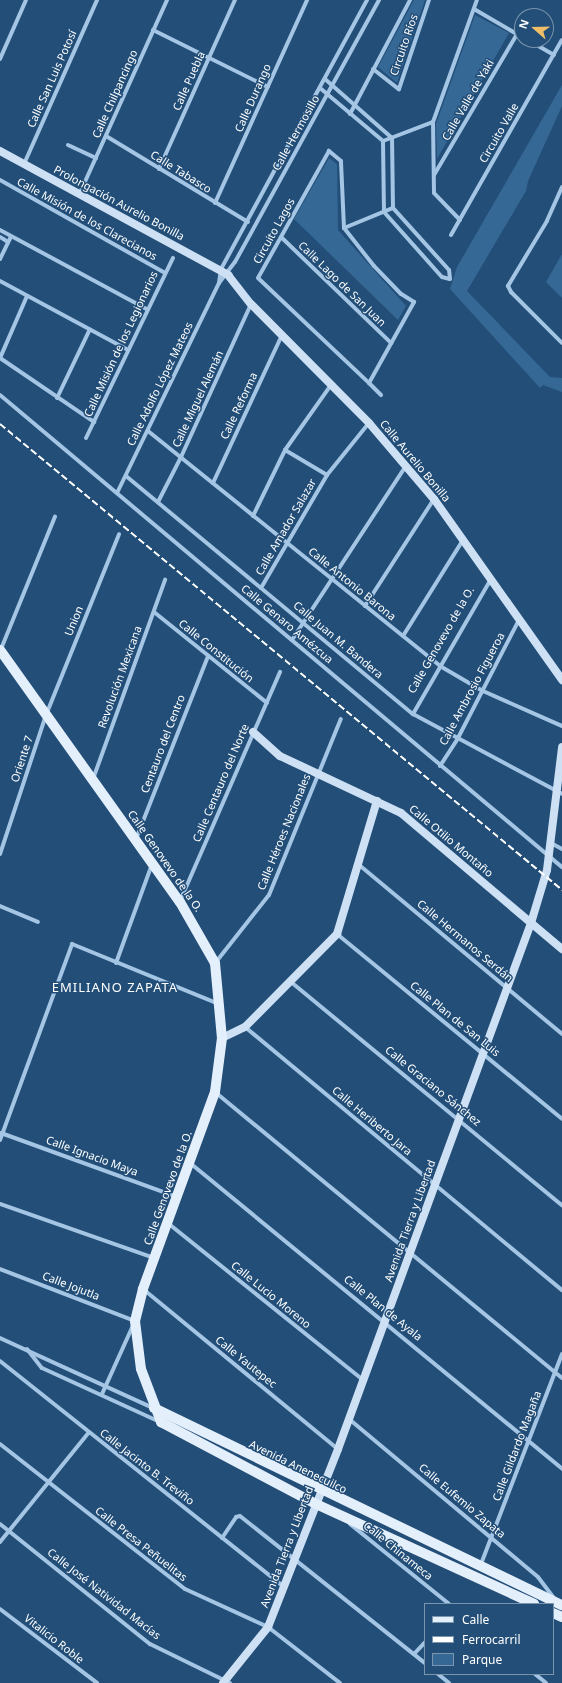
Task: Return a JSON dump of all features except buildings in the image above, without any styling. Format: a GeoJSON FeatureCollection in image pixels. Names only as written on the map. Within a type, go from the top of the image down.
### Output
{"type":"FeatureCollection","features":[{"type":"Feature","properties":{"kind":"main road","name":"Calle Genovevo de la O."},"geometry":{"type":"LineString","coordinates":[[0,650],[180,902],[215,963],[221,1005],[222,1038],[215,1092],[178,1197],[143,1289],[135,1321],[141,1369],[154,1408],[161,1422]]}},
{"type":"Feature","properties":{"kind":"main road","name":"Avenida Anenecuilco"},"geometry":{"type":"LineString","coordinates":[[154,1408],[321,1491],[560,1604]]}},
{"type":"Feature","properties":{"kind":"main road","name":"Avenida Anenecuilco"},"geometry":{"type":"LineString","coordinates":[[161,1422],[316,1504],[532,1603]]}},
{"type":"Feature","properties":{"kind":"street"},"geometry":{"type":"LineString","coordinates":[[0,59],[26,0]]}},
{"type":"Feature","properties":{"kind":"street","name":"Calle San Luis Potosí"},"geometry":{"type":"LineString","coordinates":[[24,164],[97,0]]}},
{"type":"Feature","properties":{"kind":"street","name":"Calle Chilpancingo"},"geometry":{"type":"LineString","coordinates":[[79,195],[166,0]]}},
{"type":"Feature","properties":{"kind":"street","name":"Calle Puebla"},"geometry":{"type":"LineString","coordinates":[[159,169],[236,0]]}},
{"type":"Feature","properties":{"kind":"street","name":"Calle Durango"},"geometry":{"type":"LineString","coordinates":[[215,203],[307,0]]}},
{"type":"Feature","properties":{"kind":"street","name":"Calle Hermosillo"},"geometry":{"type":"LineString","coordinates":[[221,269],[248,222],[367,0]]}},
{"type":"Feature","properties":{"kind":"street","name":"Calle Hermosillo"},"geometry":{"type":"LineString","coordinates":[[228,275],[379,0]]}},
{"type":"Feature","properties":{"kind":"street","name":"Circuito Ríos"},"geometry":{"type":"LineString","coordinates":[[350,114],[410,0]]}},
{"type":"Feature","properties":{"kind":"street","name":"Circuito Ríos"},"geometry":{"type":"LineString","coordinates":[[373,69],[399,89],[428,0]]}},
{"type":"Feature","properties":{"kind":"street"},"geometry":{"type":"LineString","coordinates":[[460,220],[434,193],[433,122],[477,0]]}},
{"type":"Feature","properties":{"kind":"street"},"geometry":{"type":"LineString","coordinates":[[474,9],[514,32]]}},
{"type":"Feature","properties":{"kind":"street"},"geometry":{"type":"LineString","coordinates":[[153,30],[268,87]]}},
{"type":"Feature","properties":{"kind":"street","name":"Calle Valle de Yaki"},"geometry":{"type":"LineString","coordinates":[[434,175],[514,39]]}},
{"type":"Feature","properties":{"kind":"street","name":"Circuito Valle"},"geometry":{"type":"LineString","coordinates":[[451,235],[562,40]]}},
{"type":"Feature","properties":{"kind":"street"},"geometry":{"type":"LineString","coordinates":[[542,48],[554,55]]}},
{"type":"Feature","properties":{"kind":"street"},"geometry":{"type":"LineString","coordinates":[[320,88],[383,141],[384,212],[442,277],[450,279],[449,270],[393,208],[392,138],[325,79]]}},
{"type":"Feature","properties":{"kind":"street"},"geometry":{"type":"LineString","coordinates":[[383,141],[433,122]]}},
{"type":"Feature","properties":{"kind":"street","name":"Calle Tabasco"},"geometry":{"type":"LineString","coordinates":[[106,136],[248,222]]}},
{"type":"Feature","properties":{"kind":"street"},"geometry":{"type":"LineString","coordinates":[[68,145],[96,158]]}},
{"type":"Feature","properties":{"kind":"street","name":"Prolongación Aurelio Bonilla"},"geometry":{"type":"LineString","coordinates":[[0,151],[79,195],[221,269],[228,275]]}},
{"type":"Feature","properties":{"kind":"street","name":"Circuito Lagos"},"geometry":{"type":"LineString","coordinates":[[344,228],[341,161],[328,152],[258,278],[381,395]]}},
{"type":"Feature","properties":{"kind":"street","name":"Calle Misión de los Clarecianos"},"geometry":{"type":"LineString","coordinates":[[0,180],[165,273]]}},
{"type":"Feature","properties":{"kind":"street"},"geometry":{"type":"LineString","coordinates":[[562,187],[547,221],[508,286],[511,292],[562,343]]}},
{"type":"Feature","properties":{"kind":"street"},"geometry":{"type":"LineString","coordinates":[[369,383],[414,302],[401,294],[374,266],[344,228],[393,208]]}},
{"type":"Feature","properties":{"kind":"street"},"geometry":{"type":"LineString","coordinates":[[0,230],[147,309]]}},
{"type":"Feature","properties":{"kind":"street"},"geometry":{"type":"LineString","coordinates":[[0,259],[11,236]]}},
{"type":"Feature","properties":{"kind":"street"},"geometry":{"type":"LineString","coordinates":[[0,237],[8,242]]}},
{"type":"Feature","properties":{"kind":"street","name":"Calle Lago de San Juan"},"geometry":{"type":"LineString","coordinates":[[281,237],[391,343]]}},
{"type":"Feature","properties":{"kind":"street","name":"Calle Misión de los Legionarios"},"geometry":{"type":"LineString","coordinates":[[86,438],[147,309],[173,258]]}},
{"type":"Feature","properties":{"kind":"street","name":"Calle Adolfo López Mateos"},"geometry":{"type":"LineString","coordinates":[[117,493],[219,284],[221,269]]}},
{"type":"Feature","properties":{"kind":"street","name":"Calle Adolfo López Mateos"},"geometry":{"type":"LineString","coordinates":[[219,284],[228,275]]}},
{"type":"Feature","properties":{"kind":"street","name":"Calle Aurelio Bonilla"},"geometry":{"type":"LineString","coordinates":[[228,275],[252,304],[369,422],[434,499],[562,680]]}},
{"type":"Feature","properties":{"kind":"street"},"geometry":{"type":"LineString","coordinates":[[0,281],[128,350]]}},
{"type":"Feature","properties":{"kind":"street"},"geometry":{"type":"LineString","coordinates":[[27,296],[0,358],[94,422]]}},
{"type":"Feature","properties":{"kind":"street","name":"Calle Miguel Alemán"},"geometry":{"type":"LineString","coordinates":[[158,502],[181,457],[252,304]]}},
{"type":"Feature","properties":{"kind":"street"},"geometry":{"type":"LineString","coordinates":[[57,398],[90,329]]}},
{"type":"Feature","properties":{"kind":"street","name":"Calle Reforma"},"geometry":{"type":"LineString","coordinates":[[213,483],[282,335]]}},
{"type":"Feature","properties":{"kind":"street"},"geometry":{"type":"LineString","coordinates":[[253,516],[285,450],[331,385]]}},
{"type":"Feature","properties":{"kind":"street","name":"Calle Genaro Amézcua"},"geometry":{"type":"LineString","coordinates":[[0,396],[562,867]]}},
{"type":"Feature","properties":{"kind":"street","name":"Calle Amador Salazar"},"geometry":{"type":"LineString","coordinates":[[261,588],[327,475],[369,422]]}},
{"type":"Feature","properties":{"kind":"street","name":"Calle Antonio Barona"},"geometry":{"type":"LineString","coordinates":[[148,431],[440,666],[483,691],[562,726]]}},
{"type":"Feature","properties":{"kind":"street","name":"Calle Amador Salazar"},"geometry":{"type":"LineString","coordinates":[[285,450],[327,475]]}},
{"type":"Feature","properties":{"kind":"street"},"geometry":{"type":"LineString","coordinates":[[292,640],[330,579],[406,466]]}},
{"type":"Feature","properties":{"kind":"street","name":"Calle Juan M. Bandera"},"geometry":{"type":"LineString","coordinates":[[126,476],[413,714],[559,793]]}},
{"type":"Feature","properties":{"kind":"street"},"geometry":{"type":"LineString","coordinates":[[365,606],[434,499]]}},
{"type":"Feature","properties":{"kind":"street"},"geometry":{"type":"LineString","coordinates":[[0,650],[55,517]]}},
{"type":"Feature","properties":{"kind":"street","name":"Union"},"geometry":{"type":"LineString","coordinates":[[46,715],[119,534]]}},
{"type":"Feature","properties":{"kind":"street"},"geometry":{"type":"LineString","coordinates":[[403,636],[463,540]]}},
{"type":"Feature","properties":{"kind":"street","name":"Calle Genovevo de la O."},"geometry":{"type":"LineString","coordinates":[[413,714],[491,579]]}},
{"type":"Feature","properties":{"kind":"street","name":"Revolución Mexicana"},"geometry":{"type":"LineString","coordinates":[[92,779],[166,580]]}},
{"type":"Feature","properties":{"kind":"street","name":"Calle Constitución"},"geometry":{"type":"LineString","coordinates":[[154,612],[267,703]]}},
{"type":"Feature","properties":{"kind":"street","name":"Calle Ambrosio Figueroa"},"geometry":{"type":"LineString","coordinates":[[440,766],[458,738],[519,620]]}},
{"type":"Feature","properties":{"kind":"street","name":"Centauro del Centro"},"geometry":{"type":"LineString","coordinates":[[136,840],[208,656]]}},
{"type":"Feature","properties":{"kind":"street","name":"Calle Centauro del Norte"},"geometry":{"type":"LineString","coordinates":[[180,902],[280,672]]}},
{"type":"Feature","properties":{"kind":"street","name":"Oriente 7"},"geometry":{"type":"LineString","coordinates":[[0,854],[46,715]]}},
{"type":"Feature","properties":{"kind":"street","name":"Calle Héroes Nacionales"},"geometry":{"type":"LineString","coordinates":[[215,963],[269,895],[317,773],[341,719]]}},
{"type":"Feature","properties":{"kind":"street","name":"Calle Otilio Montaño"},"geometry":{"type":"LineString","coordinates":[[253,732],[280,756],[401,813],[562,949]]}},
{"type":"Feature","properties":{"kind":"street","name":"Avenida Tierra y Libertad"},"geometry":{"type":"LineString","coordinates":[[226,1682],[268,1627],[294,1557],[338,1449],[532,923],[549,857],[559,793],[562,747]]}},
{"type":"Feature","properties":{"kind":"street"},"geometry":{"type":"LineString","coordinates":[[222,1038],[245,1027],[337,934],[357,863],[377,801]]}},
{"type":"Feature","properties":{"kind":"street"},"geometry":{"type":"LineString","coordinates":[[550,843],[562,849]]}},
{"type":"Feature","properties":{"kind":"street"},"geometry":{"type":"LineString","coordinates":[[116,963],[153,863]]}},
{"type":"Feature","properties":{"kind":"street","name":"Calle Hermanos Serdán"},"geometry":{"type":"LineString","coordinates":[[357,863],[562,1034]]}},
{"type":"Feature","properties":{"kind":"street"},"geometry":{"type":"LineString","coordinates":[[0,906],[38,922]]}},
{"type":"Feature","properties":{"kind":"street","name":"Calle Plan de San Luis"},"geometry":{"type":"LineString","coordinates":[[337,934],[562,1119]]}},
{"type":"Feature","properties":{"kind":"street"},"geometry":{"type":"LineString","coordinates":[[0,1140],[1,1133],[72,944],[221,1005]]}},
{"type":"Feature","properties":{"kind":"street","name":"Calle Graciano Sánchez"},"geometry":{"type":"LineString","coordinates":[[291,982],[562,1205]]}},
{"type":"Feature","properties":{"kind":"street","name":"Calle Heriberto Jara"},"geometry":{"type":"LineString","coordinates":[[245,1027],[562,1290]]}},
{"type":"Feature","properties":{"kind":"street"},"geometry":{"type":"LineString","coordinates":[[215,1092],[410,1251],[562,1378]]}},
{"type":"Feature","properties":{"kind":"street","name":"Calle Ignacio Maya"},"geometry":{"type":"LineString","coordinates":[[1,1133],[178,1197]]}},
{"type":"Feature","properties":{"kind":"street","name":"Calle Plan de Ayala"},"geometry":{"type":"LineString","coordinates":[[190,1163],[385,1321],[562,1468]]}},
{"type":"Feature","properties":{"kind":"street"},"geometry":{"type":"LineString","coordinates":[[0,1204],[155,1258]]}},
{"type":"Feature","properties":{"kind":"street","name":"Calle Lucio Moreno"},"geometry":{"type":"LineString","coordinates":[[168,1223],[363,1380]]}},
{"type":"Feature","properties":{"kind":"street","name":"Calle Jojutla"},"geometry":{"type":"LineString","coordinates":[[0,1269],[135,1321]]}},
{"type":"Feature","properties":{"kind":"street","name":"Calle Yautepec"},"geometry":{"type":"LineString","coordinates":[[143,1289],[338,1449]]}},
{"type":"Feature","properties":{"kind":"street","name":"Calle Genovevo de la O."},"geometry":{"type":"LineString","coordinates":[[102,1394],[135,1321]]}},
{"type":"Feature","properties":{"kind":"street","name":"Avenida Anenecuilco"},"geometry":{"type":"LineString","coordinates":[[0,1338],[106,1384],[154,1408]]}},
{"type":"Feature","properties":{"kind":"street","name":"Avenida Anenecuilco"},"geometry":{"type":"LineString","coordinates":[[25,1348],[42,1368],[161,1422]]}},
{"type":"Feature","properties":{"kind":"street","name":"Calle Gildardo Magaña"},"geometry":{"type":"LineString","coordinates":[[480,1567],[530,1442],[562,1354]]}},
{"type":"Feature","properties":{"kind":"street","name":"Calle Jacinto B. Treviño"},"geometry":{"type":"LineString","coordinates":[[0,1361],[283,1586]]}},
{"type":"Feature","properties":{"kind":"street","name":"Calle Eufemio Zapata"},"geometry":{"type":"LineString","coordinates":[[349,1418],[538,1577],[560,1604]]}},
{"type":"Feature","properties":{"kind":"street"},"geometry":{"type":"LineString","coordinates":[[0,1542],[89,1432]]}},
{"type":"Feature","properties":{"kind":"street","name":"Calle Presa Peñuelitas"},"geometry":{"type":"LineString","coordinates":[[0,1444],[185,1590],[268,1627],[340,1683]]}},
{"type":"Feature","properties":{"kind":"street","name":"Calle Chinameca"},"geometry":{"type":"LineString","coordinates":[[336,1512],[448,1603]]}},
{"type":"Feature","properties":{"kind":"street"},"geometry":{"type":"LineString","coordinates":[[222,1538],[236,1517],[240,1516],[294,1557],[424,1662]]}},
{"type":"Feature","properties":{"kind":"street","name":"Calle José Natividad Macías"},"geometry":{"type":"LineString","coordinates":[[0,1524],[150,1644],[226,1682]]}},
{"type":"Feature","properties":{"kind":"street","name":"Vitalicio Roble"},"geometry":{"type":"LineString","coordinates":[[0,1609],[97,1683]]}},
{"type":"Feature","properties":{"kind":"street"},"geometry":{"type":"LineString","coordinates":[[414,1654],[424,1643]]}},
{"type":"Feature","properties":{"kind":"street"},"geometry":{"type":"LineString","coordinates":[[439,1675],[449,1683]]}},
{"type":"Feature","properties":{"kind":"street"},"geometry":{"type":"LineString","coordinates":[[536,1675],[546,1683]]}},
{"type":"Feature","properties":{"kind":"green space"},"geometry":{"type":"Polygon","coordinates":[[[414,0],[425,0],[397,83],[378,67],[414,0]]]}},
{"type":"Feature","properties":{"kind":"green space"},"geometry":{"type":"Polygon","coordinates":[[[475,15],[509,33],[437,159],[436,124],[475,15]]]}},
{"type":"Feature","properties":{"kind":"green space"},"geometry":{"type":"Polygon","coordinates":[[[562,85],[562,106],[528,181],[526,191],[467,291],[550,377],[562,378],[562,392],[543,385],[540,388],[450,289],[457,267],[562,85]]]}},
{"type":"Feature","properties":{"kind":"green space"},"geometry":{"type":"Polygon","coordinates":[[[329,158],[337,164],[338,230],[406,306],[398,320],[294,219],[329,158]]]}},
{"type":"Feature","properties":{"kind":"green space"},"geometry":{"type":"Polygon","coordinates":[[[562,254],[562,298],[546,282],[562,254]]]}},
{"type":"Feature","properties":{"kind":"railway"},"geometry":{"type":"LineString","coordinates":[[0,424],[562,890]]}},
{"type":"Feature","properties":{"kind":"district","name":"EMILIANO ZAPATA"},"geometry":{"type":"Point","coordinates":[115,987]}}]}
